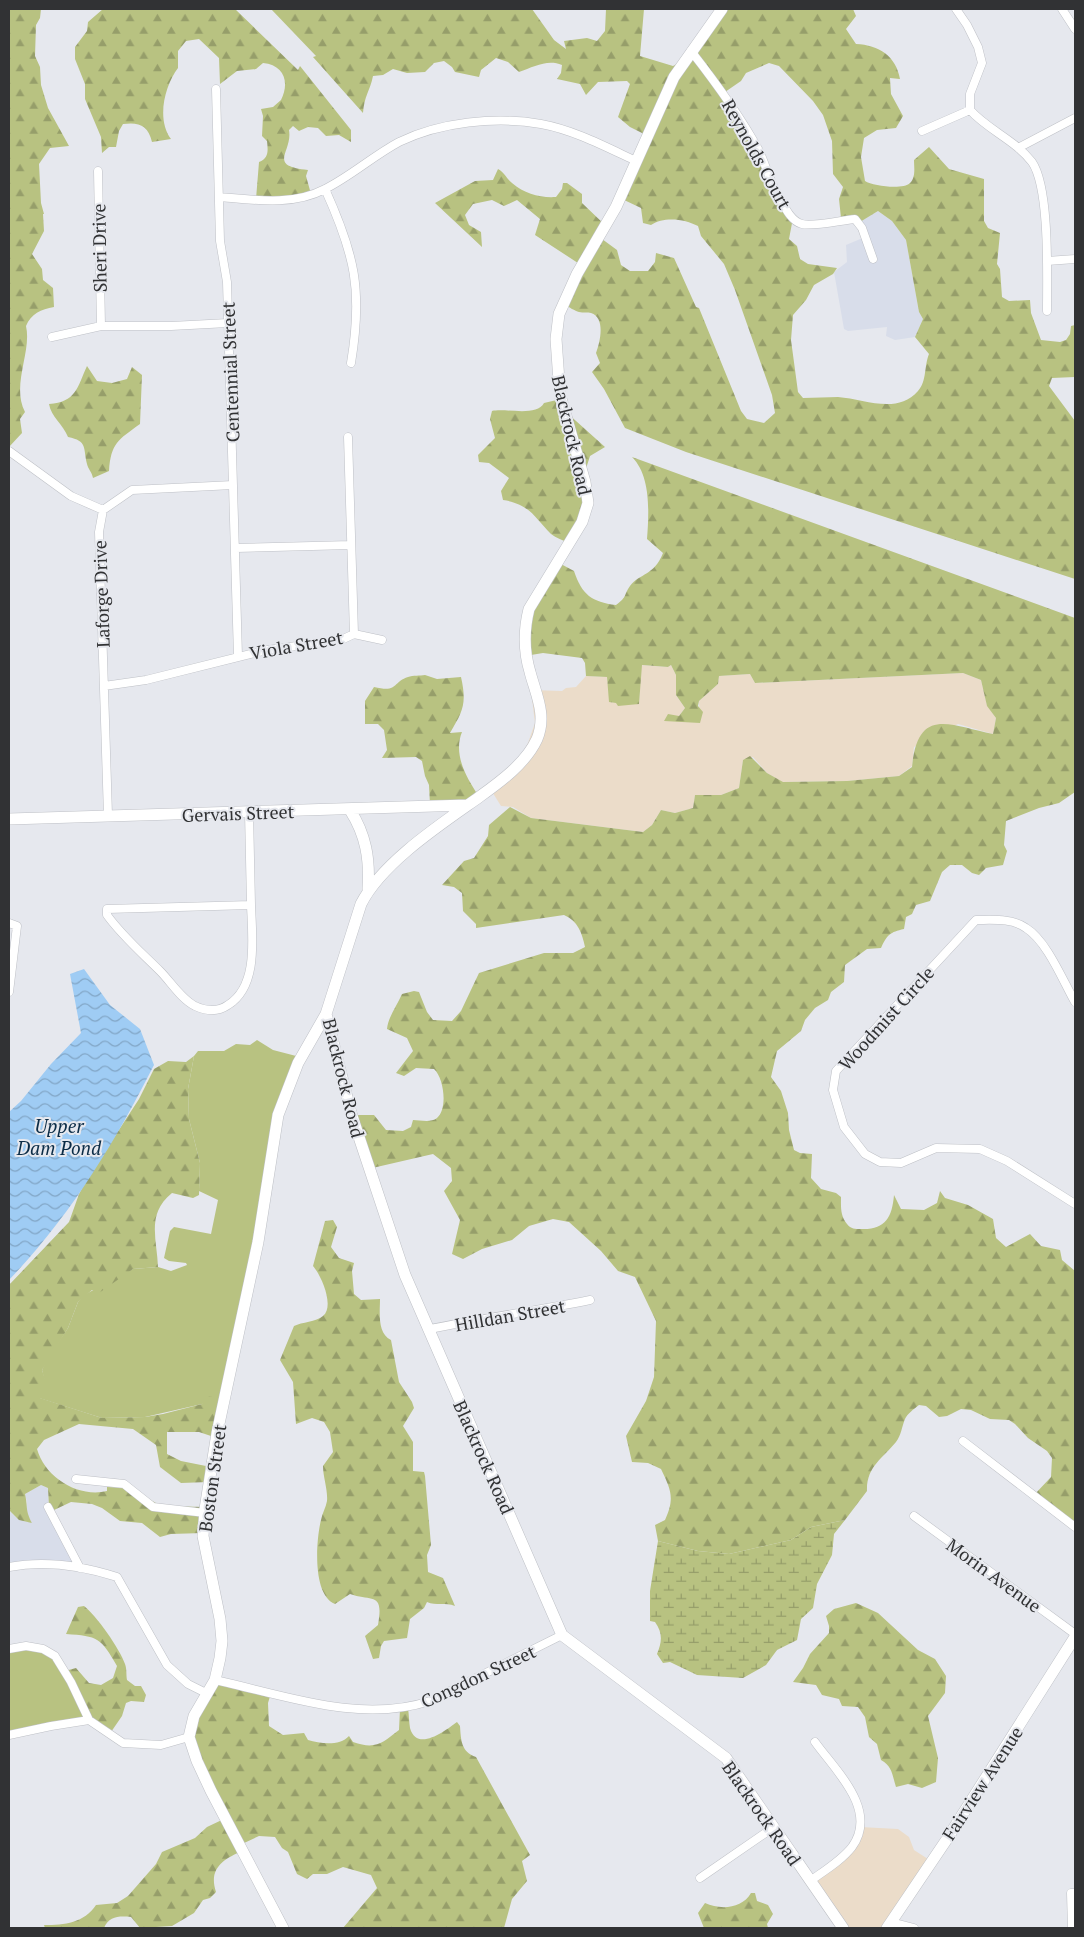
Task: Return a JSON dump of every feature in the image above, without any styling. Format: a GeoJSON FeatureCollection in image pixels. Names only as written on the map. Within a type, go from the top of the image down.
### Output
{"type":"FeatureCollection","features":[{"type":"Feature","properties":{"kind":"street","name":"Blackrock Road"},"geometry":{"type":"LineString","coordinates":[[722,9],[691,51],[669,87],[616,207],[564,298],[559,314],[556,339],[560,395],[588,503],[582,522],[530,609],[525,625],[527,660],[541,708],[537,738],[526,756],[498,783],[435,828],[368,889],[361,904],[326,1014],[350,1112],[403,1268],[562,1635],[726,1758],[843,1928]]}},
{"type":"Feature","properties":{"kind":"street"},"geometry":{"type":"LineString","coordinates":[[956,9],[967,25],[978,47],[982,63],[970,94],[970,110]]}},
{"type":"Feature","properties":{"kind":"street"},"geometry":{"type":"LineString","coordinates":[[1062,9],[1075,29]]}},
{"type":"Feature","properties":{"kind":"street","name":"Reynolds Court"},"geometry":{"type":"LineString","coordinates":[[691,51],[719,87],[744,126],[759,151],[775,191],[792,218],[802,224],[855,219],[862,228],[873,259]]}},
{"type":"Feature","properties":{"kind":"street","name":"Centennial Street"},"geometry":{"type":"LineString","coordinates":[[216,89],[220,241],[227,282],[238,656]]}},
{"type":"Feature","properties":{"kind":"street"},"geometry":{"type":"LineString","coordinates":[[922,131],[970,110]]}},
{"type":"Feature","properties":{"kind":"street"},"geometry":{"type":"LineString","coordinates":[[970,110],[1018,148],[1032,163],[1041,182],[1047,261],[1047,311]]}},
{"type":"Feature","properties":{"kind":"street"},"geometry":{"type":"LineString","coordinates":[[1018,148],[1075,118]]}},
{"type":"Feature","properties":{"kind":"street"},"geometry":{"type":"LineString","coordinates":[[220,197],[264,201],[298,199],[325,189],[400,142],[435,130],[464,124],[505,121],[541,124],[578,135],[636,160]]}},
{"type":"Feature","properties":{"kind":"street","name":"Sheri Drive"},"geometry":{"type":"LineString","coordinates":[[98,171],[101,326]]}},
{"type":"Feature","properties":{"kind":"street"},"geometry":{"type":"LineString","coordinates":[[325,189],[350,250],[356,286],[357,319],[351,363]]}},
{"type":"Feature","properties":{"kind":"street"},"geometry":{"type":"LineString","coordinates":[[1047,261],[1075,260]]}},
{"type":"Feature","properties":{"kind":"street"},"geometry":{"type":"LineString","coordinates":[[52,337],[101,326],[171,326],[228,323]]}},
{"type":"Feature","properties":{"kind":"street","name":"Viola Street"},"geometry":{"type":"LineString","coordinates":[[104,686],[146,680],[238,656],[302,644],[341,640],[354,634],[348,437]]}},
{"type":"Feature","properties":{"kind":"street"},"geometry":{"type":"LineString","coordinates":[[9,451],[71,496],[102,510],[132,490],[233,485]]}},
{"type":"Feature","properties":{"kind":"street","name":"Laforge Drive"},"geometry":{"type":"LineString","coordinates":[[102,510],[100,532],[108,815]]}},
{"type":"Feature","properties":{"kind":"street"},"geometry":{"type":"LineString","coordinates":[[236,548],[351,545]]}},
{"type":"Feature","properties":{"kind":"street"},"geometry":{"type":"LineString","coordinates":[[354,634],[382,640]]}},
{"type":"Feature","properties":{"kind":"street","name":"Gervais Street"},"geometry":{"type":"LineString","coordinates":[[9,819],[467,805]]}},
{"type":"Feature","properties":{"kind":"street"},"geometry":{"type":"LineString","coordinates":[[350,810],[364,839],[369,870],[368,889]]}},
{"type":"Feature","properties":{"kind":"street"},"geometry":{"type":"LineString","coordinates":[[249,812],[251,905],[250,969],[243,989],[234,1002],[223,1009],[208,1010],[194,1006],[178,992],[107,915],[107,908],[251,905]]}},
{"type":"Feature","properties":{"kind":"street","name":"Woodmist Circle"},"geometry":{"type":"LineString","coordinates":[[1075,1002],[1043,945],[1026,928],[1003,920],[976,920],[836,1071],[833,1090],[844,1127],[865,1154],[880,1162],[901,1163],[936,1148],[980,1149],[1007,1161],[1075,1204]]}},
{"type":"Feature","properties":{"kind":"street"},"geometry":{"type":"LineString","coordinates":[[9,923],[17,926],[9,992]]}},
{"type":"Feature","properties":{"kind":"street","name":"Boston Street"},"geometry":{"type":"LineString","coordinates":[[189,1737],[194,1716],[215,1680],[222,1641],[203,1536],[210,1476],[232,1355],[258,1242],[278,1115],[298,1064],[326,1014]]}},
{"type":"Feature","properties":{"kind":"street","name":"Hilldan Street"},"geometry":{"type":"LineString","coordinates":[[430,1329],[484,1317],[590,1300]]}},
{"type":"Feature","properties":{"kind":"street"},"geometry":{"type":"LineString","coordinates":[[963,1440],[1075,1527]]}},
{"type":"Feature","properties":{"kind":"street"},"geometry":{"type":"LineString","coordinates":[[76,1479],[124,1484],[153,1507],[205,1514]]}},
{"type":"Feature","properties":{"kind":"street"},"geometry":{"type":"LineString","coordinates":[[48,1507],[80,1568]]}},
{"type":"Feature","properties":{"kind":"street","name":"Morin Avenue"},"geometry":{"type":"LineString","coordinates":[[914,1516],[1075,1635]]}},
{"type":"Feature","properties":{"kind":"street"},"geometry":{"type":"LineString","coordinates":[[9,1567],[36,1563],[80,1568],[117,1577],[167,1665],[188,1684],[206,1693]]}},
{"type":"Feature","properties":{"kind":"street","name":"Congdon Street"},"geometry":{"type":"LineString","coordinates":[[215,1680],[350,1709],[384,1711],[407,1708],[430,1701],[562,1635]]}},
{"type":"Feature","properties":{"kind":"street","name":"Fairview Avenue"},"geometry":{"type":"LineString","coordinates":[[889,1925],[1071,1650],[1075,1635]]}},
{"type":"Feature","properties":{"kind":"street"},"geometry":{"type":"LineString","coordinates":[[9,1649],[26,1646],[43,1649],[55,1656],[71,1682],[89,1720],[123,1743],[161,1746],[189,1737],[197,1761],[211,1791],[283,1928]]}},
{"type":"Feature","properties":{"kind":"street"},"geometry":{"type":"LineString","coordinates":[[9,1736],[51,1726],[89,1720]]}},
{"type":"Feature","properties":{"kind":"street"},"geometry":{"type":"LineString","coordinates":[[810,1881],[839,1860],[852,1847],[859,1833],[860,1817],[859,1804],[815,1742]]}},
{"type":"Feature","properties":{"kind":"street"},"geometry":{"type":"LineString","coordinates":[[700,1878],[774,1827]]}},
{"type":"Feature","properties":{"kind":"street"},"geometry":{"type":"LineString","coordinates":[[1072,1928],[1071,1893],[1075,1893]]}},
{"type":"Feature","properties":{"kind":"street"},"geometry":{"type":"LineString","coordinates":[[889,1925],[914,1928]]}},
{"type":"Feature","properties":{"kind":"shaded area"},"geometry":{"type":"Polygon","coordinates":[[[878,211],[892,221],[906,240],[919,312],[923,319],[915,337],[895,340],[886,336],[887,327],[848,331],[844,329],[834,272],[847,262],[846,245],[865,237],[860,222],[878,211]]]}},
{"type":"Feature","properties":{"kind":"shaded area"},"geometry":{"type":"Polygon","coordinates":[[[641,665],[668,667],[671,665],[676,675],[676,695],[685,708],[679,716],[700,723],[699,701],[718,684],[719,676],[750,674],[755,683],[963,673],[981,680],[987,705],[996,718],[993,734],[958,724],[914,747],[912,766],[899,776],[847,781],[782,782],[767,773],[753,757],[743,760],[739,788],[721,795],[695,795],[693,808],[675,813],[661,810],[652,825],[643,832],[531,818],[513,807],[501,806],[491,790],[518,761],[528,743],[535,723],[531,690],[562,691],[566,688],[576,687],[586,676],[607,677],[610,702],[639,704],[641,665]]]}},
{"type":"Feature","properties":{"kind":"shaded area"},"geometry":{"type":"Polygon","coordinates":[[[41,1485],[48,1488],[49,1507],[78,1563],[9,1566],[9,1510],[19,1520],[31,1522],[26,1512],[27,1502],[25,1494],[41,1485]]]}},
{"type":"Feature","properties":{"kind":"shaded area"},"geometry":{"type":"Polygon","coordinates":[[[860,1827],[898,1829],[909,1837],[914,1850],[931,1861],[887,1928],[844,1928],[813,1885],[816,1876],[840,1859],[860,1827]]]}},
{"type":"Feature","properties":{"kind":"green space"},"geometry":{"type":"Polygon","coordinates":[[[9,9],[41,9],[40,18],[36,25],[35,56],[40,67],[41,85],[48,108],[69,146],[50,148],[39,164],[44,231],[32,254],[42,269],[43,280],[53,288],[54,307],[37,313],[26,326],[26,347],[20,391],[21,402],[25,412],[20,419],[22,433],[9,447],[9,9]]]}},
{"type":"Feature","properties":{"kind":"green space"},"geometry":{"type":"Polygon","coordinates":[[[103,9],[235,9],[298,70],[300,66],[351,130],[351,142],[339,135],[326,136],[318,128],[308,127],[299,131],[293,126],[289,130],[284,157],[285,161],[288,165],[295,168],[308,170],[306,176],[311,194],[256,199],[259,162],[265,158],[268,151],[267,141],[262,136],[263,116],[261,109],[273,107],[281,100],[285,87],[283,75],[276,67],[263,63],[256,69],[237,71],[220,84],[219,58],[199,39],[186,41],[178,51],[178,68],[169,83],[166,93],[163,112],[164,122],[166,131],[171,139],[152,142],[148,132],[142,126],[138,124],[123,124],[119,131],[116,147],[109,147],[102,153],[101,137],[85,99],[85,84],[75,59],[75,47],[87,31],[88,22],[103,9]]]}},
{"type":"Feature","properties":{"kind":"green space"},"geometry":{"type":"Polygon","coordinates":[[[271,9],[532,9],[554,40],[566,49],[564,41],[587,38],[597,41],[605,31],[606,9],[644,9],[640,56],[673,66],[689,58],[722,9],[853,9],[856,16],[846,29],[856,44],[879,49],[895,64],[900,79],[890,78],[891,94],[903,116],[896,128],[877,130],[864,138],[861,157],[865,181],[888,187],[910,183],[913,178],[914,160],[929,147],[949,169],[984,179],[984,221],[988,228],[1000,233],[997,264],[1000,269],[1002,297],[1009,301],[1030,300],[1031,313],[1041,340],[1060,342],[1066,340],[1070,334],[1071,326],[1075,325],[1075,377],[1052,378],[1049,386],[1075,421],[1075,579],[686,452],[625,428],[604,389],[592,372],[600,363],[596,353],[601,331],[599,320],[591,313],[579,312],[565,305],[581,265],[535,235],[540,219],[517,200],[504,206],[492,200],[473,204],[465,215],[469,225],[481,232],[482,247],[435,203],[475,181],[493,180],[498,169],[517,187],[527,193],[538,196],[556,197],[562,189],[563,183],[567,183],[582,194],[582,203],[605,225],[602,239],[617,250],[621,265],[630,271],[648,271],[655,262],[656,253],[674,258],[696,307],[699,308],[741,411],[747,419],[764,423],[775,413],[772,395],[724,264],[701,236],[698,226],[674,220],[662,220],[651,225],[643,223],[641,208],[622,199],[648,136],[630,127],[618,117],[630,84],[627,81],[598,82],[586,95],[580,84],[557,79],[561,73],[562,65],[556,63],[540,64],[519,72],[508,62],[496,58],[481,70],[479,77],[455,72],[444,61],[434,63],[425,72],[407,73],[393,69],[383,75],[373,76],[363,113],[313,57],[316,56],[271,9]],[[769,63],[746,73],[741,81],[725,92],[775,190],[793,218],[789,239],[797,246],[800,259],[808,264],[837,268],[833,274],[814,285],[806,300],[793,315],[791,340],[798,392],[803,398],[838,397],[880,404],[900,402],[910,398],[921,387],[929,354],[915,337],[923,319],[919,312],[906,240],[892,221],[878,211],[860,222],[841,218],[839,199],[843,187],[833,174],[832,141],[823,115],[813,101],[779,66],[769,63]]]}},
{"type":"Feature","properties":{"kind":"green space"},"geometry":{"type":"Polygon","coordinates":[[[87,366],[97,381],[112,383],[127,379],[132,367],[142,375],[140,424],[117,443],[112,454],[109,471],[93,478],[88,466],[84,446],[79,441],[68,437],[52,413],[49,404],[58,403],[70,397],[78,387],[87,366]]]}},
{"type":"Feature","properties":{"kind":"green space"},"geometry":{"type":"Polygon","coordinates":[[[561,399],[566,412],[605,447],[590,456],[583,478],[587,505],[569,543],[551,534],[526,508],[503,500],[501,491],[509,478],[489,463],[479,462],[478,455],[495,438],[490,419],[492,411],[535,410],[544,403],[561,399]]]}},
{"type":"Feature","properties":{"kind":"green space"},"geometry":{"type":"Polygon","coordinates":[[[632,457],[1075,618],[1075,792],[1059,803],[1039,808],[1006,821],[1004,845],[1007,851],[1003,865],[986,868],[979,875],[972,873],[962,865],[950,865],[942,872],[930,901],[916,905],[912,914],[906,917],[904,929],[895,931],[890,935],[881,948],[867,949],[845,965],[844,982],[831,992],[828,1000],[815,1008],[805,1020],[801,1031],[777,1051],[771,1077],[781,1091],[788,1113],[789,1130],[794,1150],[800,1153],[812,1154],[811,1178],[821,1189],[836,1193],[841,1197],[842,1214],[850,1227],[869,1229],[881,1225],[889,1216],[894,1195],[901,1209],[924,1210],[937,1203],[940,1191],[945,1198],[968,1205],[993,1219],[996,1238],[1006,1247],[1030,1234],[1041,1246],[1060,1250],[1062,1260],[1075,1271],[1075,1525],[1035,1494],[1051,1477],[1052,1458],[1047,1451],[1028,1438],[1015,1424],[1009,1420],[990,1419],[971,1410],[961,1409],[947,1416],[939,1417],[926,1406],[919,1405],[906,1417],[898,1440],[872,1469],[867,1483],[867,1491],[845,1520],[811,1527],[791,1540],[729,1554],[698,1551],[658,1541],[655,1525],[665,1520],[671,1500],[669,1489],[661,1469],[648,1463],[632,1462],[626,1436],[646,1401],[654,1377],[656,1321],[635,1277],[618,1271],[601,1251],[569,1222],[553,1219],[529,1226],[512,1240],[482,1249],[463,1259],[452,1254],[460,1220],[444,1191],[452,1181],[451,1168],[433,1154],[368,1169],[353,1115],[374,1115],[386,1130],[403,1131],[411,1127],[413,1120],[435,1120],[443,1108],[442,1086],[434,1069],[416,1068],[404,1076],[396,1073],[413,1051],[407,1038],[387,1029],[402,994],[414,991],[419,992],[427,1012],[433,1020],[452,1021],[461,1011],[479,973],[544,953],[573,953],[585,947],[579,928],[564,915],[476,928],[476,924],[463,911],[462,893],[454,887],[442,885],[464,861],[474,858],[488,836],[489,825],[510,807],[531,818],[643,832],[652,825],[661,810],[675,813],[693,808],[695,795],[721,795],[739,788],[743,760],[750,756],[767,773],[783,782],[847,781],[899,776],[912,767],[915,747],[921,735],[929,727],[939,724],[950,725],[993,734],[996,718],[987,706],[981,680],[963,673],[755,683],[750,674],[719,676],[718,684],[699,701],[698,706],[703,712],[700,723],[664,721],[668,714],[679,716],[685,708],[676,695],[676,675],[671,665],[668,667],[642,665],[639,704],[618,706],[616,703],[609,702],[607,677],[586,676],[585,663],[582,658],[543,653],[525,656],[525,625],[559,563],[574,571],[584,592],[589,596],[600,602],[616,605],[624,598],[634,582],[655,566],[663,553],[647,539],[648,506],[646,484],[643,474],[632,457]]]}},
{"type":"Feature","properties":{"kind":"green space"},"geometry":{"type":"Polygon","coordinates":[[[425,675],[437,679],[461,677],[464,694],[463,707],[450,733],[462,732],[459,749],[460,757],[465,773],[478,795],[475,799],[430,805],[429,785],[422,761],[416,757],[382,758],[387,750],[384,730],[378,724],[365,724],[365,701],[374,687],[388,689],[408,677],[425,675]]]}},
{"type":"Feature","properties":{"kind":"green space"},"geometry":{"type":"Polygon","coordinates":[[[257,1040],[273,1050],[300,1057],[278,1114],[224,1399],[145,1417],[102,1418],[39,1398],[45,1382],[42,1370],[47,1359],[68,1328],[78,1302],[84,1295],[133,1269],[158,1267],[171,1271],[187,1265],[186,1263],[169,1261],[164,1258],[170,1231],[174,1227],[211,1234],[218,1200],[199,1191],[200,1163],[189,1119],[188,1089],[194,1056],[198,1051],[224,1051],[236,1044],[250,1045],[257,1040]]]}},
{"type":"Feature","properties":{"kind":"green space"},"geometry":{"type":"Polygon","coordinates":[[[194,1056],[188,1089],[189,1119],[200,1163],[199,1195],[193,1198],[172,1193],[159,1209],[155,1227],[158,1267],[133,1269],[99,1293],[92,1290],[78,1302],[68,1328],[42,1370],[46,1382],[40,1398],[102,1418],[145,1417],[163,1414],[202,1404],[209,1396],[223,1400],[217,1438],[199,1432],[167,1432],[167,1454],[181,1461],[211,1467],[208,1482],[181,1483],[160,1467],[156,1445],[133,1429],[79,1424],[44,1440],[37,1449],[47,1469],[65,1484],[75,1488],[96,1492],[107,1491],[107,1487],[130,1488],[161,1506],[206,1507],[203,1533],[171,1534],[160,1537],[142,1523],[120,1521],[102,1508],[92,1504],[71,1502],[52,1511],[49,1507],[48,1488],[41,1485],[25,1494],[32,1523],[19,1520],[9,1510],[9,1285],[69,1222],[79,1194],[87,1179],[139,1099],[154,1069],[168,1061],[186,1062],[194,1056]]]}},
{"type":"Feature","properties":{"kind":"green space"},"geometry":{"type":"Polygon","coordinates":[[[333,1220],[337,1227],[331,1247],[339,1258],[354,1263],[352,1271],[354,1294],[361,1300],[380,1299],[381,1328],[383,1333],[391,1340],[399,1382],[414,1408],[403,1426],[413,1442],[413,1471],[424,1472],[425,1476],[431,1545],[427,1555],[428,1572],[443,1578],[455,1606],[427,1602],[424,1608],[410,1619],[407,1638],[384,1641],[379,1658],[373,1659],[365,1636],[378,1625],[378,1602],[370,1598],[350,1594],[335,1604],[328,1599],[322,1590],[317,1553],[319,1529],[327,1501],[323,1466],[333,1452],[330,1432],[324,1422],[312,1418],[296,1424],[293,1382],[280,1360],[294,1326],[320,1318],[326,1311],[328,1305],[326,1291],[320,1276],[313,1266],[325,1221],[333,1220]]]}},
{"type":"Feature","properties":{"kind":"green space"},"geometry":{"type":"Polygon","coordinates":[[[845,1520],[834,1534],[832,1555],[817,1584],[813,1608],[801,1619],[797,1640],[777,1650],[766,1665],[743,1678],[697,1675],[670,1662],[663,1663],[657,1654],[661,1642],[659,1630],[655,1622],[650,1621],[650,1591],[658,1541],[698,1551],[729,1554],[791,1540],[811,1527],[845,1520]]]}},
{"type":"Feature","properties":{"kind":"green space"},"geometry":{"type":"Polygon","coordinates":[[[856,1603],[878,1613],[918,1650],[935,1659],[946,1676],[945,1693],[928,1716],[938,1758],[936,1782],[922,1788],[908,1784],[896,1787],[890,1768],[881,1760],[877,1744],[869,1737],[865,1717],[858,1707],[842,1706],[839,1699],[822,1695],[816,1685],[793,1682],[810,1654],[829,1633],[826,1616],[834,1609],[856,1603]]]}},
{"type":"Feature","properties":{"kind":"green space"},"geometry":{"type":"Polygon","coordinates":[[[84,1606],[101,1624],[113,1641],[126,1666],[127,1680],[135,1686],[141,1686],[146,1695],[144,1702],[131,1701],[126,1703],[122,1716],[111,1732],[89,1719],[65,1671],[76,1668],[89,1683],[101,1685],[113,1678],[117,1666],[107,1649],[98,1640],[85,1636],[66,1634],[78,1607],[84,1606]]]}},
{"type":"Feature","properties":{"kind":"green space"},"geometry":{"type":"Polygon","coordinates":[[[17,1647],[52,1653],[89,1719],[9,1735],[9,1648],[17,1647]]]}},
{"type":"Feature","properties":{"kind":"green space"},"geometry":{"type":"Polygon","coordinates":[[[213,1683],[271,1693],[268,1703],[269,1726],[283,1735],[304,1733],[308,1740],[319,1742],[336,1743],[349,1736],[353,1742],[368,1745],[378,1744],[399,1730],[400,1709],[408,1708],[410,1728],[419,1739],[439,1734],[457,1722],[460,1726],[465,1749],[476,1757],[530,1855],[522,1861],[527,1881],[512,1899],[504,1928],[343,1928],[377,1888],[371,1875],[343,1867],[327,1874],[313,1874],[307,1879],[297,1874],[288,1852],[282,1848],[275,1837],[259,1836],[242,1844],[242,1851],[229,1857],[219,1866],[214,1877],[216,1892],[210,1898],[203,1900],[194,1913],[172,1926],[140,1928],[131,1917],[122,1917],[112,1919],[104,1928],[45,1928],[44,1925],[73,1922],[80,1919],[86,1916],[96,1905],[117,1903],[128,1896],[156,1864],[162,1852],[195,1838],[207,1827],[226,1818],[190,1737],[213,1683]]]}},
{"type":"Feature","properties":{"kind":"green space"},"geometry":{"type":"Polygon","coordinates":[[[751,1893],[755,1893],[757,1901],[768,1905],[773,1914],[767,1924],[768,1928],[704,1928],[698,1913],[705,1903],[717,1907],[730,1907],[742,1902],[751,1893]]]}},
{"type":"Feature","properties":{"kind":"water","name":"Upper Dam Pond"},"geometry":{"type":"Polygon","coordinates":[[[84,969],[110,1005],[140,1029],[154,1065],[123,1123],[90,1178],[52,1230],[9,1280],[9,1112],[81,1033],[70,974],[84,969]]]}}]}
